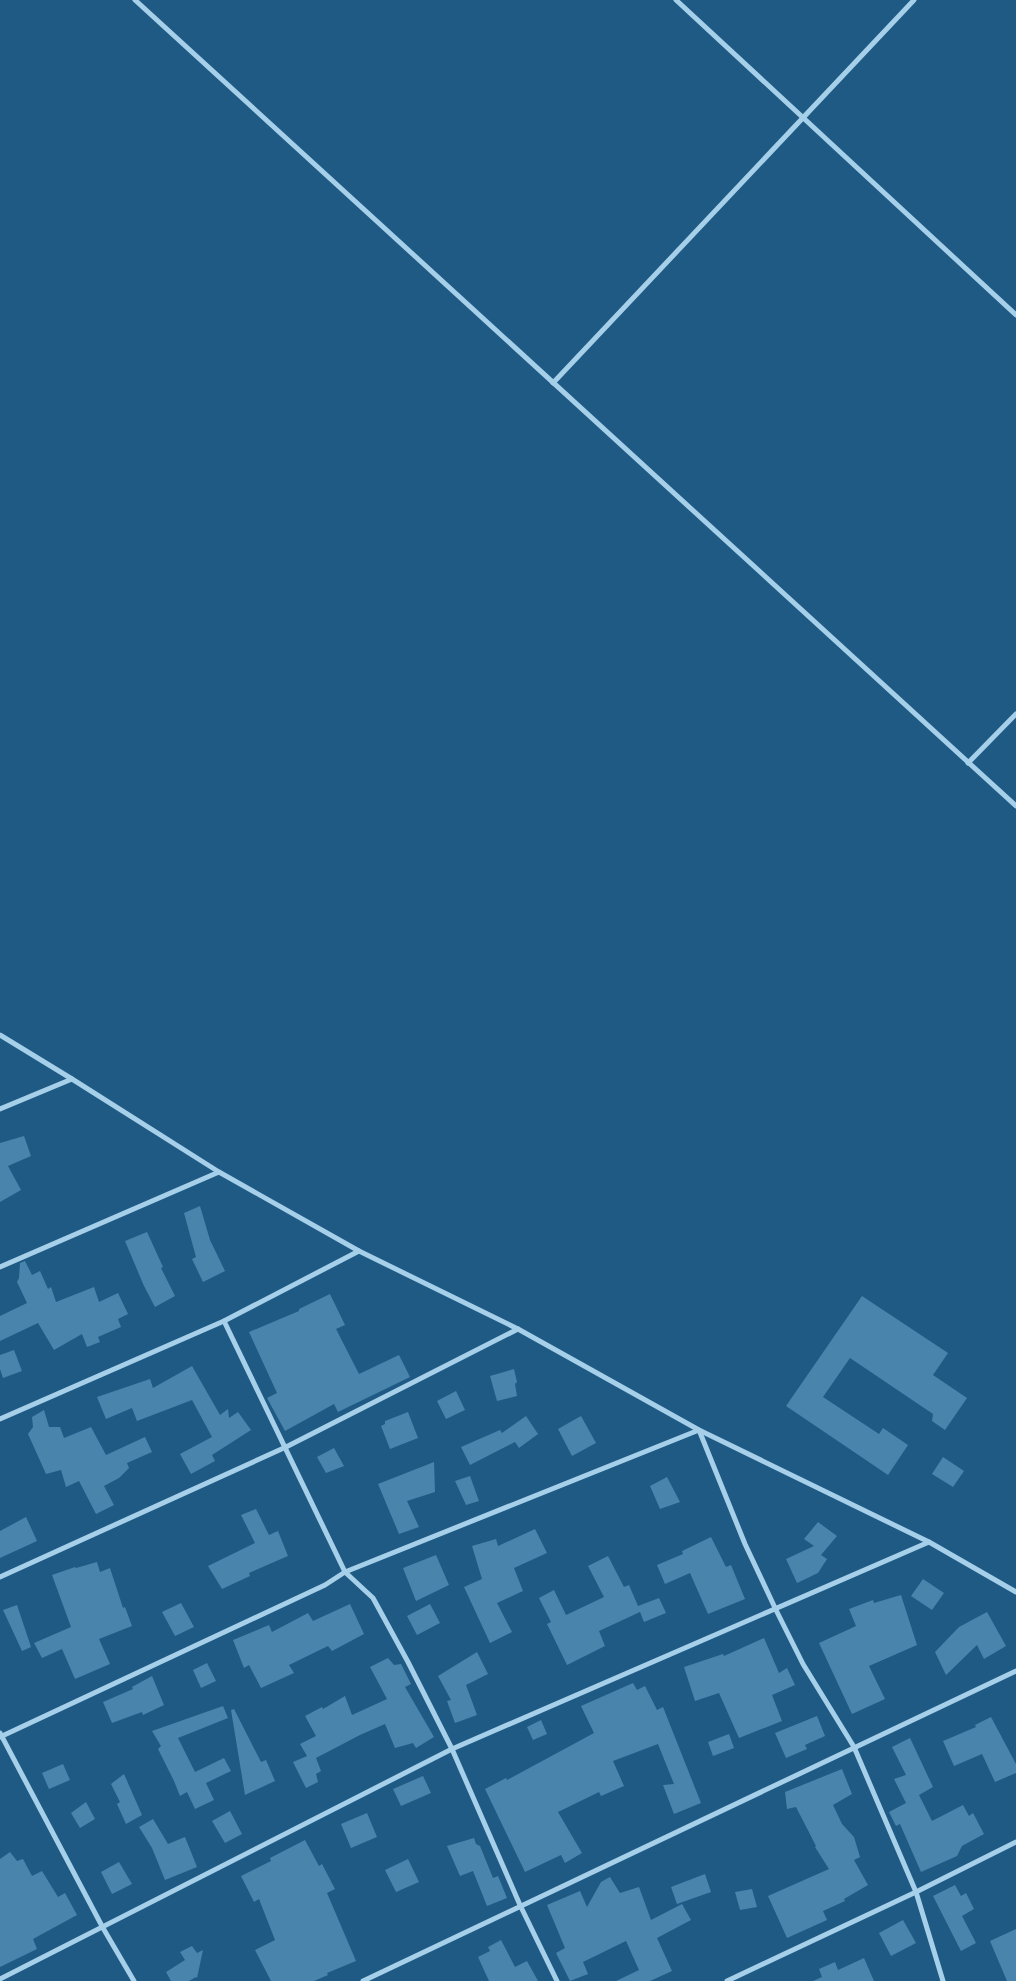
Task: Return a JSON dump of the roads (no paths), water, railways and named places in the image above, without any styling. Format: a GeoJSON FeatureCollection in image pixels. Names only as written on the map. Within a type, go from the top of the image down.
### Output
{"type":"FeatureCollection","features":[{"type":"Feature","properties":{"kind":"street"},"geometry":{"type":"LineString","coordinates":[[135,0],[1016,806]]}},
{"type":"Feature","properties":{"kind":"street"},"geometry":{"type":"LineString","coordinates":[[676,0],[1016,315]]}},
{"type":"Feature","properties":{"kind":"street"},"geometry":{"type":"LineString","coordinates":[[553,383],[914,0]]}},
{"type":"Feature","properties":{"kind":"street"},"geometry":{"type":"LineString","coordinates":[[968,762],[1016,714]]}},
{"type":"Feature","properties":{"kind":"street"},"geometry":{"type":"LineString","coordinates":[[0,1035],[219,1172],[359,1251],[518,1329],[699,1430],[929,1542],[1016,1592]]}},
{"type":"Feature","properties":{"kind":"street"},"geometry":{"type":"LineString","coordinates":[[0,1109],[72,1079]]}},
{"type":"Feature","properties":{"kind":"street"},"geometry":{"type":"LineString","coordinates":[[0,1268],[219,1172]]}},
{"type":"Feature","properties":{"kind":"street"},"geometry":{"type":"LineString","coordinates":[[0,1419],[224,1321],[359,1251]]}},
{"type":"Feature","properties":{"kind":"street"},"geometry":{"type":"LineString","coordinates":[[224,1321],[345,1572],[373,1598],[452,1749],[520,1905],[557,1981]]}},
{"type":"Feature","properties":{"kind":"street"},"geometry":{"type":"LineString","coordinates":[[0,1577],[286,1447],[518,1329]]}},
{"type":"Feature","properties":{"kind":"street"},"geometry":{"type":"LineString","coordinates":[[134,1981],[103,1928],[1,1735],[325,1585],[345,1572],[699,1430]]}},
{"type":"Feature","properties":{"kind":"street"},"geometry":{"type":"LineString","coordinates":[[699,1430],[745,1544],[776,1610],[803,1664],[854,1747],[916,1892],[943,1981]]}},
{"type":"Feature","properties":{"kind":"street"},"geometry":{"type":"LineString","coordinates":[[0,1979],[452,1749],[929,1542]]}},
{"type":"Feature","properties":{"kind":"street"},"geometry":{"type":"LineString","coordinates":[[362,1981],[1016,1671]]}},
{"type":"Feature","properties":{"kind":"street"},"geometry":{"type":"LineString","coordinates":[[727,1981],[916,1892],[1016,1842]]}}]}
